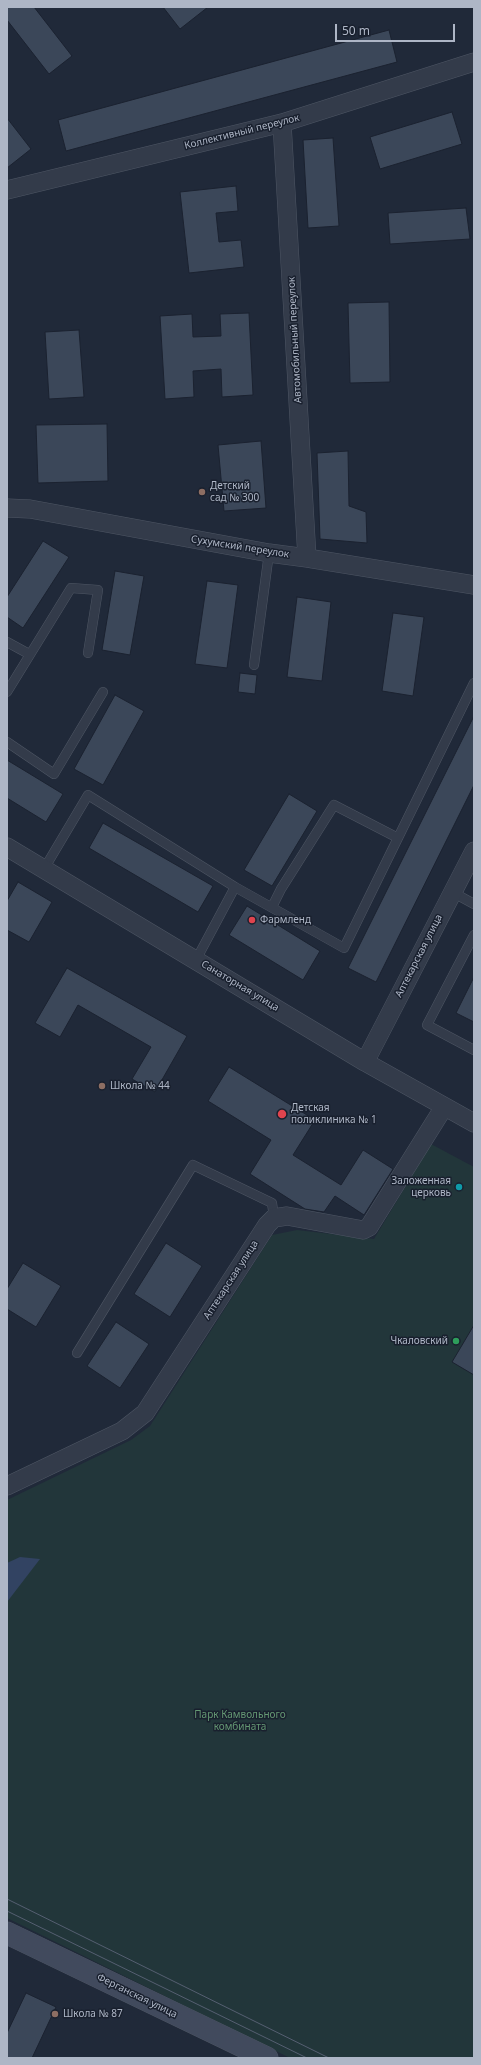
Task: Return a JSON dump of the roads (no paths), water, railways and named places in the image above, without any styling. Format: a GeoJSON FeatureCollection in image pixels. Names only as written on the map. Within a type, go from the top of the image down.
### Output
{"type":"FeatureCollection","features":[{"type":"Feature","properties":{"kind":"street","name":"Коллективный переулок"},"geometry":{"type":"LineString","coordinates":[[7,190],[282,123],[474,62]]}},
{"type":"Feature","properties":{"kind":"street","name":"Автомобильный переулок"},"geometry":{"type":"LineString","coordinates":[[282,123],[307,558]]}},
{"type":"Feature","properties":{"kind":"street","name":"Сухумский переулок"},"geometry":{"type":"LineString","coordinates":[[7,508],[30,509],[269,553],[474,585]]}},
{"type":"Feature","properties":{"kind":"street","name":"Санаторная улица"},"geometry":{"type":"LineString","coordinates":[[7,847],[365,1062],[474,1124]]}},
{"type":"Feature","properties":{"kind":"street","name":"Аптекарская улица"},"geometry":{"type":"LineString","coordinates":[[365,1062],[474,851]]}},
{"type":"Feature","properties":{"kind":"street"},"geometry":{"type":"LineString","coordinates":[[274,1218],[287,1216],[362,1230],[369,1227],[444,1107]]}},
{"type":"Feature","properties":{"kind":"street","name":"Аптекарская улица"},"geometry":{"type":"LineString","coordinates":[[7,1486],[122,1431],[145,1413],[267,1225],[274,1218]]}},
{"type":"Feature","properties":{"kind":"street","name":"Ферганская улица"},"geometry":{"type":"LineString","coordinates":[[7,1933],[267,2058]]}},
{"type":"Feature","properties":{"kind":"lane"},"geometry":{"type":"LineString","coordinates":[[254,665],[269,553]]}},
{"type":"Feature","properties":{"kind":"lane"},"geometry":{"type":"LineString","coordinates":[[7,692],[70,588],[98,590],[88,653]]}},
{"type":"Feature","properties":{"kind":"lane"},"geometry":{"type":"LineString","coordinates":[[7,642],[29,654]]}},
{"type":"Feature","properties":{"kind":"lane"},"geometry":{"type":"LineString","coordinates":[[44,869],[88,795],[235,887],[344,948],[474,684]]}},
{"type":"Feature","properties":{"kind":"lane"},"geometry":{"type":"LineString","coordinates":[[7,742],[54,774],[103,692]]}},
{"type":"Feature","properties":{"kind":"lane"},"geometry":{"type":"LineString","coordinates":[[272,907],[281,889],[334,805],[398,838]]}},
{"type":"Feature","properties":{"kind":"lane"},"geometry":{"type":"LineString","coordinates":[[196,960],[235,887]]}},
{"type":"Feature","properties":{"kind":"lane"},"geometry":{"type":"LineString","coordinates":[[452,892],[474,904]]}},
{"type":"Feature","properties":{"kind":"lane"},"geometry":{"type":"LineString","coordinates":[[474,935],[427,1025],[474,1050]]}},
{"type":"Feature","properties":{"kind":"lane"},"geometry":{"type":"LineString","coordinates":[[77,1353],[193,1166],[272,1203],[274,1218]]}},
{"type":"Feature","properties":{"kind":"water"},"geometry":{"type":"Polygon","coordinates":[[[20,1557],[40,1559],[7,1602],[7,1563],[20,1557]]]}},
{"type":"Feature","properties":{"kind":"tram line"},"geometry":{"type":"LineString","coordinates":[[7,1899],[329,2058]]}},
{"type":"Feature","properties":{"kind":"tram line"},"geometry":{"type":"LineString","coordinates":[[7,1911],[307,2058]]}},
{"type":"Feature","properties":{"kind":"place","name":"Детский сад № 300"},"geometry":{"type":"Point","coordinates":[202,492]}},
{"type":"Feature","properties":{"kind":"place","name":"Фармленд"},"geometry":{"type":"Point","coordinates":[252,920]}},
{"type":"Feature","properties":{"kind":"place","name":"Школа № 44"},"geometry":{"type":"Point","coordinates":[102,1086]}},
{"type":"Feature","properties":{"kind":"place","name":"Детская поликлиника № 1"},"geometry":{"type":"Point","coordinates":[282,1114]}},
{"type":"Feature","properties":{"kind":"place","name":"Заложенная церковь"},"geometry":{"type":"Point","coordinates":[459,1187]}},
{"type":"Feature","properties":{"kind":"place","name":"Чкаловский"},"geometry":{"type":"Point","coordinates":[456,1341]}},
{"type":"Feature","properties":{"kind":"place","name":"Школа № 87"},"geometry":{"type":"Point","coordinates":[55,2014]}},
{"type":"Feature","properties":{"kind":"park label","name":"Парк Камвольного комбината"},"geometry":{"type":"Point","coordinates":[240,1720]}}]}
